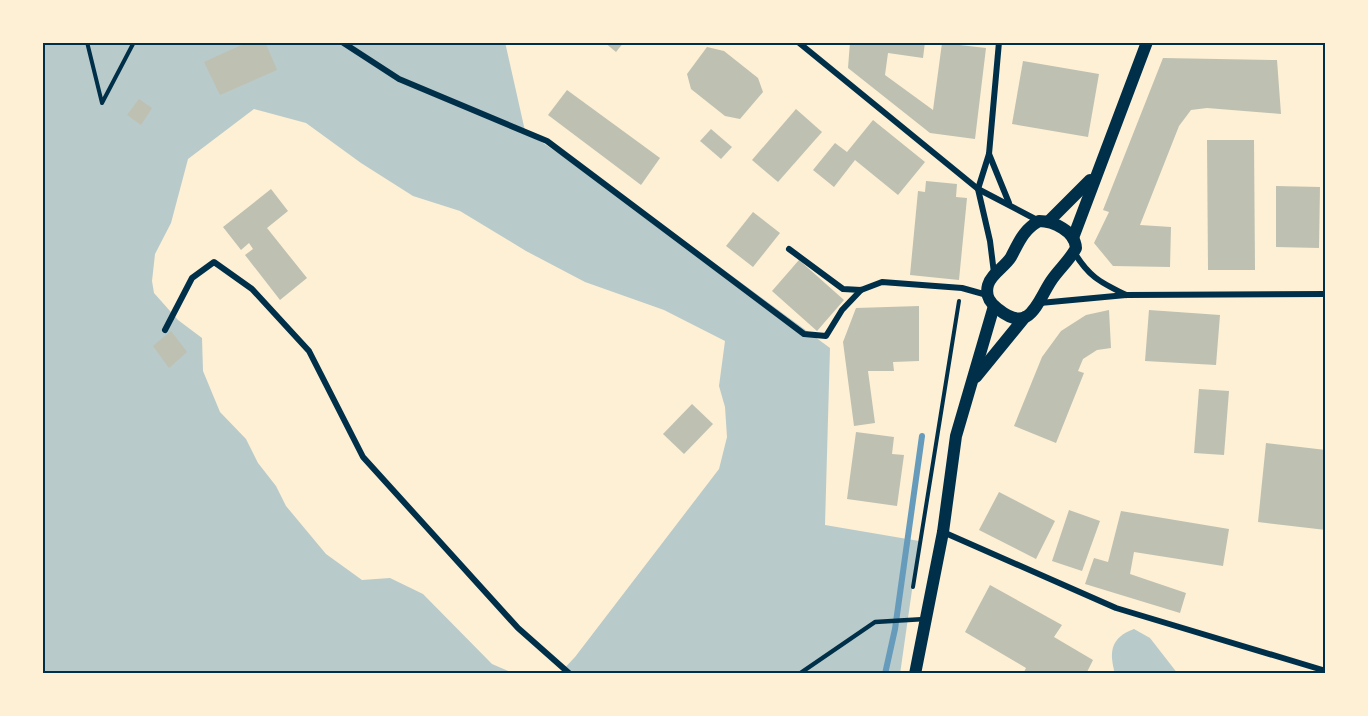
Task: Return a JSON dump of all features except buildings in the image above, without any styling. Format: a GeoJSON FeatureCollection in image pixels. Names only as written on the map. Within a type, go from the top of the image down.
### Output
{"type":"FeatureCollection","features":[{"type":"Feature","properties":{"kind":"main road"},"geometry":{"type":"LineString","coordinates":[[972,382],[1025,317],[1032,314],[1050,282],[1074,252],[1073,238],[1147,42]]}},
{"type":"Feature","properties":{"kind":"main road"},"geometry":{"type":"LineString","coordinates":[[1025,317],[1008,315],[994,306],[987,295],[987,286],[1006,264],[1023,233],[1044,221],[1095,175]]}},
{"type":"Feature","properties":{"kind":"main road"},"geometry":{"type":"LineString","coordinates":[[1044,221],[1073,238]]}},
{"type":"Feature","properties":{"kind":"main road"},"geometry":{"type":"LineString","coordinates":[[915,674],[943,532],[956,436],[994,306]]}},
{"type":"Feature","properties":{"kind":"street"},"geometry":{"type":"LineString","coordinates":[[342,42],[399,80],[547,141],[804,334],[826,336],[842,310],[861,290]]}},
{"type":"Feature","properties":{"kind":"street"},"geometry":{"type":"LineString","coordinates":[[798,42],[978,189],[1044,221]]}},
{"type":"Feature","properties":{"kind":"street"},"geometry":{"type":"LineString","coordinates":[[994,277],[990,241],[978,189],[989,154],[999,42]]}},
{"type":"Feature","properties":{"kind":"street"},"geometry":{"type":"LineString","coordinates":[[989,154],[1010,204]]}},
{"type":"Feature","properties":{"kind":"street"},"geometry":{"type":"LineString","coordinates":[[789,249],[843,289],[861,290],[882,282],[962,288],[987,295]]}},
{"type":"Feature","properties":{"kind":"street"},"geometry":{"type":"LineString","coordinates":[[1074,252],[1086,272],[1126,295]]}},
{"type":"Feature","properties":{"kind":"street"},"geometry":{"type":"LineString","coordinates":[[165,330],[192,278],[214,262],[252,289],[309,351],[363,457],[518,628],[570,674]]}},
{"type":"Feature","properties":{"kind":"street"},"geometry":{"type":"LineString","coordinates":[[1040,303],[1126,295],[1326,294]]}},
{"type":"Feature","properties":{"kind":"street"},"geometry":{"type":"LineString","coordinates":[[943,532],[1116,608],[1326,671]]}},
{"type":"Feature","properties":{"kind":"lane"},"geometry":{"type":"LineString","coordinates":[[799,674],[875,622],[925,619]]}},
{"type":"Feature","properties":{"kind":"path"},"geometry":{"type":"LineString","coordinates":[[87,42],[102,103],[134,42]]}},
{"type":"Feature","properties":{"kind":"path"},"geometry":{"type":"LineString","coordinates":[[909,620],[932,459],[962,288]]}},
{"type":"Feature","properties":{"kind":"shaded area"},"geometry":{"type":"Polygon","coordinates":[[[42,42],[505,42],[525,131],[629,200],[830,348],[825,525],[919,541],[900,674],[559,674],[575,657],[719,469],[727,437],[725,407],[719,386],[725,341],[664,310],[585,282],[526,251],[460,211],[413,196],[361,163],[306,123],[254,109],[188,159],[171,223],[155,254],[152,281],[154,293],[178,320],[202,338],[203,371],[220,412],[246,439],[258,463],[276,486],[286,506],[326,554],[362,580],[390,578],[423,594],[492,664],[515,674],[42,674],[42,42]]]}},
{"type":"Feature","properties":{"kind":"shaded area"},"geometry":{"type":"Polygon","coordinates":[[[1134,629],[1150,638],[1178,674],[1115,674],[1112,659],[1113,647],[1120,637],[1134,629]]]}},
{"type":"Feature","properties":{"kind":"waterway"},"geometry":{"type":"LineString","coordinates":[[885,674],[895,629],[922,436]]}}]}
